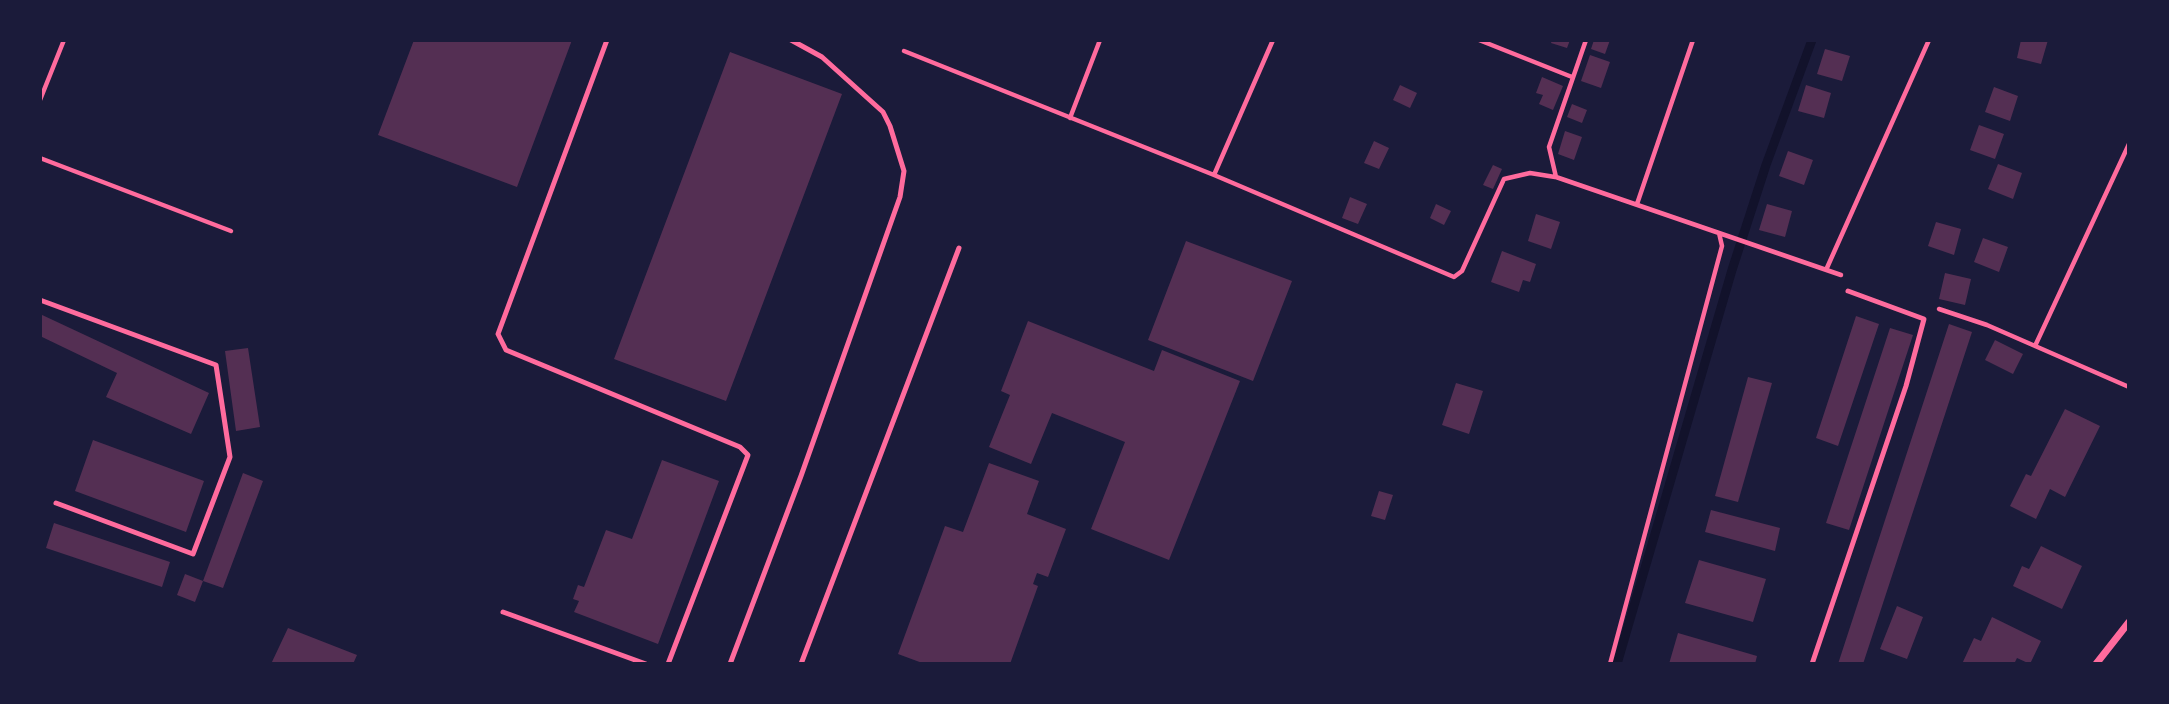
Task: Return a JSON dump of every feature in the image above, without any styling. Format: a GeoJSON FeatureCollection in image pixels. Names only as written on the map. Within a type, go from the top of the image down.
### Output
{"type":"FeatureCollection","features":[{"type":"Feature","properties":{"kind":"street"},"geometry":{"type":"LineString","coordinates":[[2096,664],[2129,622]]}},
{"type":"Feature","properties":{"kind":"lane"},"geometry":{"type":"LineString","coordinates":[[607,40],[498,334],[506,350],[740,447],[748,455],[668,664]]}},
{"type":"Feature","properties":{"kind":"lane"},"geometry":{"type":"LineString","coordinates":[[730,664],[801,476],[900,197],[904,171],[883,112],[822,57],[791,40]]}},
{"type":"Feature","properties":{"kind":"lane"},"geometry":{"type":"LineString","coordinates":[[801,664],[960,248]]}},
{"type":"Feature","properties":{"kind":"lane"},"geometry":{"type":"LineString","coordinates":[[1812,664],[1906,386],[1924,319],[1849,291]]}},
{"type":"Feature","properties":{"kind":"lane"},"geometry":{"type":"LineString","coordinates":[[40,300],[216,365],[230,457],[193,554],[56,503]]}},
{"type":"Feature","properties":{"kind":"lane"},"geometry":{"type":"LineString","coordinates":[[503,612],[646,664]]}},
{"type":"Feature","properties":{"kind":"path"},"geometry":{"type":"LineString","coordinates":[[40,100],[64,40]]}},
{"type":"Feature","properties":{"kind":"path"},"geometry":{"type":"LineString","coordinates":[[1070,118],[1100,40]]}},
{"type":"Feature","properties":{"kind":"path"},"geometry":{"type":"LineString","coordinates":[[1214,176],[1273,40]]}},
{"type":"Feature","properties":{"kind":"path"},"geometry":{"type":"LineString","coordinates":[[1479,40],[1572,77]]}},
{"type":"Feature","properties":{"kind":"path"},"geometry":{"type":"LineString","coordinates":[[1556,177],[1549,147],[1586,40]]}},
{"type":"Feature","properties":{"kind":"path"},"geometry":{"type":"LineString","coordinates":[[1637,204],[1693,40]]}},
{"type":"Feature","properties":{"kind":"path"},"geometry":{"type":"LineString","coordinates":[[1826,270],[1929,40]]}},
{"type":"Feature","properties":{"kind":"path"},"geometry":{"type":"LineString","coordinates":[[904,51],[1214,176],[1454,277],[1462,271],[1504,178],[1530,173],[1556,177],[1851,279]]}},
{"type":"Feature","properties":{"kind":"path"},"geometry":{"type":"LineString","coordinates":[[2035,346],[2129,144]]}},
{"type":"Feature","properties":{"kind":"path"},"geometry":{"type":"LineString","coordinates":[[40,158],[230,232]]}},
{"type":"Feature","properties":{"kind":"path"},"geometry":{"type":"LineString","coordinates":[[1610,664],[1722,246],[1719,233]]}},
{"type":"Feature","properties":{"kind":"path"},"geometry":{"type":"LineString","coordinates":[[1938,308],[1987,325],[2129,387]]}},
{"type":"Feature","properties":{"kind":"building"},"geometry":{"type":"Polygon","coordinates":[[[414,40],[572,40],[517,187],[378,135],[414,40]]]}},
{"type":"Feature","properties":{"kind":"building"},"geometry":{"type":"Polygon","coordinates":[[[1552,40],[1570,40],[1567,48],[1551,43],[1552,40]]]}},
{"type":"Feature","properties":{"kind":"building"},"geometry":{"type":"Polygon","coordinates":[[[1594,40],[1610,40],[1605,54],[1591,49],[1594,40]]]}},
{"type":"Feature","properties":{"kind":"building"},"geometry":{"type":"Polygon","coordinates":[[[2021,40],[2048,40],[2041,64],[2017,58],[2021,40]]]}},
{"type":"Feature","properties":{"kind":"building"},"geometry":{"type":"Polygon","coordinates":[[[1825,49],[1850,56],[1842,81],[1817,74],[1825,49]]]}},
{"type":"Feature","properties":{"kind":"building"},"geometry":{"type":"Polygon","coordinates":[[[730,52],[842,94],[726,401],[614,359],[730,52]]]}},
{"type":"Feature","properties":{"kind":"building"},"geometry":{"type":"Polygon","coordinates":[[[1590,55],[1610,62],[1601,88],[1581,81],[1590,55]]]}},
{"type":"Feature","properties":{"kind":"building"},"geometry":{"type":"Polygon","coordinates":[[[1542,77],[1563,86],[1553,110],[1539,104],[1543,95],[1536,93],[1542,77]]]}},
{"type":"Feature","properties":{"kind":"building"},"geometry":{"type":"Polygon","coordinates":[[[1400,85],[1417,93],[1410,108],[1393,100],[1400,85]]]}},
{"type":"Feature","properties":{"kind":"building"},"geometry":{"type":"Polygon","coordinates":[[[1806,85],[1831,93],[1824,118],[1798,111],[1806,85]]]}},
{"type":"Feature","properties":{"kind":"building"},"geometry":{"type":"Polygon","coordinates":[[[1994,87],[2018,96],[2010,121],[1985,112],[1994,87]]]}},
{"type":"Feature","properties":{"kind":"building"},"geometry":{"type":"Polygon","coordinates":[[[1572,104],[1587,110],[1582,123],[1567,117],[1572,104]]]}},
{"type":"Feature","properties":{"kind":"building"},"geometry":{"type":"Polygon","coordinates":[[[1979,125],[2004,134],[1995,159],[1970,150],[1979,125]]]}},
{"type":"Feature","properties":{"kind":"building"},"geometry":{"type":"Polygon","coordinates":[[[1565,131],[1582,137],[1574,160],[1558,154],[1565,131]]]}},
{"type":"Feature","properties":{"kind":"building"},"geometry":{"type":"Polygon","coordinates":[[[1374,141],[1389,148],[1379,169],[1364,163],[1374,141]]]}},
{"type":"Feature","properties":{"kind":"building"},"geometry":{"type":"Polygon","coordinates":[[[1788,151],[1813,160],[1804,185],[1779,176],[1788,151]]]}},
{"type":"Feature","properties":{"kind":"building"},"geometry":{"type":"Polygon","coordinates":[[[1998,164],[2022,173],[2013,199],[1988,189],[1998,164]]]}},
{"type":"Feature","properties":{"kind":"building"},"geometry":{"type":"Polygon","coordinates":[[[1493,165],[1502,169],[1493,189],[1483,185],[1493,165]]]}},
{"type":"Feature","properties":{"kind":"building"},"geometry":{"type":"Polygon","coordinates":[[[1350,197],[1367,204],[1358,224],[1342,218],[1350,197]]]}},
{"type":"Feature","properties":{"kind":"building"},"geometry":{"type":"Polygon","coordinates":[[[1436,204],[1451,211],[1444,225],[1430,218],[1436,204]]]}},
{"type":"Feature","properties":{"kind":"building"},"geometry":{"type":"Polygon","coordinates":[[[1767,204],[1792,211],[1785,237],[1759,230],[1767,204]]]}},
{"type":"Feature","properties":{"kind":"building"},"geometry":{"type":"Polygon","coordinates":[[[1536,214],[1560,222],[1551,249],[1528,241],[1536,214]]]}},
{"type":"Feature","properties":{"kind":"building"},"geometry":{"type":"Polygon","coordinates":[[[1936,222],[1961,229],[1954,255],[1928,246],[1936,222]]]}},
{"type":"Feature","properties":{"kind":"building"},"geometry":{"type":"Polygon","coordinates":[[[1983,238],[2008,247],[1999,272],[1974,262],[1983,238]]]}},
{"type":"Feature","properties":{"kind":"building"},"geometry":{"type":"Polygon","coordinates":[[[1186,241],[1292,281],[1253,381],[1148,340],[1186,241]]]}},
{"type":"Feature","properties":{"kind":"building"},"geometry":{"type":"Polygon","coordinates":[[[1502,251],[1536,264],[1530,282],[1523,280],[1519,292],[1491,282],[1502,251]]]}},
{"type":"Feature","properties":{"kind":"building"},"geometry":{"type":"Polygon","coordinates":[[[1945,273],[1971,279],[1965,305],[1939,299],[1945,273]]]}},
{"type":"Feature","properties":{"kind":"building"},"geometry":{"type":"Polygon","coordinates":[[[40,314],[209,393],[191,434],[106,397],[117,373],[40,336],[40,314]]]}},
{"type":"Feature","properties":{"kind":"building"},"geometry":{"type":"Polygon","coordinates":[[[1856,316],[1879,324],[1838,446],[1816,438],[1856,316]]]}},
{"type":"Feature","properties":{"kind":"building"},"geometry":{"type":"Polygon","coordinates":[[[1028,321],[1154,371],[1162,350],[1240,381],[1169,560],[1091,529],[1125,442],[1052,413],[1031,464],[989,447],[1010,395],[1001,391],[1028,321]]]}},
{"type":"Feature","properties":{"kind":"building"},"geometry":{"type":"Polygon","coordinates":[[[1949,324],[1972,332],[1863,664],[1838,664],[1949,324]]]}},
{"type":"Feature","properties":{"kind":"building"},"geometry":{"type":"Polygon","coordinates":[[[1890,328],[1913,335],[1849,530],[1826,523],[1890,328]]]}},
{"type":"Feature","properties":{"kind":"building"},"geometry":{"type":"Polygon","coordinates":[[[1995,340],[2023,354],[2013,374],[1985,360],[1995,340]]]}},
{"type":"Feature","properties":{"kind":"building"},"geometry":{"type":"Polygon","coordinates":[[[248,348],[260,427],[236,431],[225,351],[248,348]]]}},
{"type":"Feature","properties":{"kind":"building"},"geometry":{"type":"Polygon","coordinates":[[[1748,377],[1772,383],[1738,502],[1715,496],[1748,377]]]}},
{"type":"Feature","properties":{"kind":"building"},"geometry":{"type":"Polygon","coordinates":[[[1456,383],[1483,391],[1469,434],[1442,425],[1456,383]]]}},
{"type":"Feature","properties":{"kind":"building"},"geometry":{"type":"Polygon","coordinates":[[[2065,409],[2100,426],[2065,497],[2050,489],[2036,519],[2010,506],[2026,474],[2031,476],[2065,409]]]}},
{"type":"Feature","properties":{"kind":"building"},"geometry":{"type":"Polygon","coordinates":[[[93,440],[204,481],[186,532],[75,491],[93,440]]]}},
{"type":"Feature","properties":{"kind":"building"},"geometry":{"type":"Polygon","coordinates":[[[662,460],[719,481],[658,644],[574,612],[579,601],[573,599],[578,585],[584,587],[606,530],[632,539],[662,460]]]}},
{"type":"Feature","properties":{"kind":"building"},"geometry":{"type":"Polygon","coordinates":[[[989,463],[1039,481],[1027,514],[1066,529],[1048,577],[1037,573],[1033,584],[1038,586],[1010,664],[925,664],[898,654],[945,526],[963,532],[989,463]]]}},
{"type":"Feature","properties":{"kind":"building"},"geometry":{"type":"Polygon","coordinates":[[[243,473],[263,481],[223,588],[203,581],[243,473]]]}},
{"type":"Feature","properties":{"kind":"building"},"geometry":{"type":"Polygon","coordinates":[[[1379,491],[1393,495],[1385,520],[1371,516],[1379,491]]]}},
{"type":"Feature","properties":{"kind":"building"},"geometry":{"type":"Polygon","coordinates":[[[1711,510],[1780,528],[1775,551],[1705,532],[1711,510]]]}},
{"type":"Feature","properties":{"kind":"building"},"geometry":{"type":"Polygon","coordinates":[[[54,523],[170,562],[162,587],[46,548],[54,523]]]}},
{"type":"Feature","properties":{"kind":"building"},"geometry":{"type":"Polygon","coordinates":[[[2041,546],[2082,566],[2062,609],[2013,586],[2022,566],[2029,569],[2041,546]]]}},
{"type":"Feature","properties":{"kind":"building"},"geometry":{"type":"Polygon","coordinates":[[[1699,560],[1766,579],[1753,622],[1685,603],[1699,560]]]}},
{"type":"Feature","properties":{"kind":"building"},"geometry":{"type":"Polygon","coordinates":[[[185,574],[203,581],[195,602],[177,595],[185,574]]]}},
{"type":"Feature","properties":{"kind":"building"},"geometry":{"type":"Polygon","coordinates":[[[1897,606],[1923,617],[1907,659],[1880,649],[1897,606]]]}},
{"type":"Feature","properties":{"kind":"building"},"geometry":{"type":"Polygon","coordinates":[[[1992,617],[2041,641],[2030,664],[2017,658],[2014,664],[1962,664],[1974,638],[1981,641],[1992,617]]]}},
{"type":"Feature","properties":{"kind":"building"},"geometry":{"type":"Polygon","coordinates":[[[288,628],[357,655],[353,664],[271,664],[288,628]]]}},
{"type":"Feature","properties":{"kind":"building"},"geometry":{"type":"Polygon","coordinates":[[[1678,633],[1757,656],[1755,664],[1669,664],[1678,633]]]}},
{"type":"Feature","properties":{"kind":"waterway"},"geometry":{"type":"LineString","coordinates":[[1617,664],[1732,270],[1766,165],[1812,40]]}}]}
